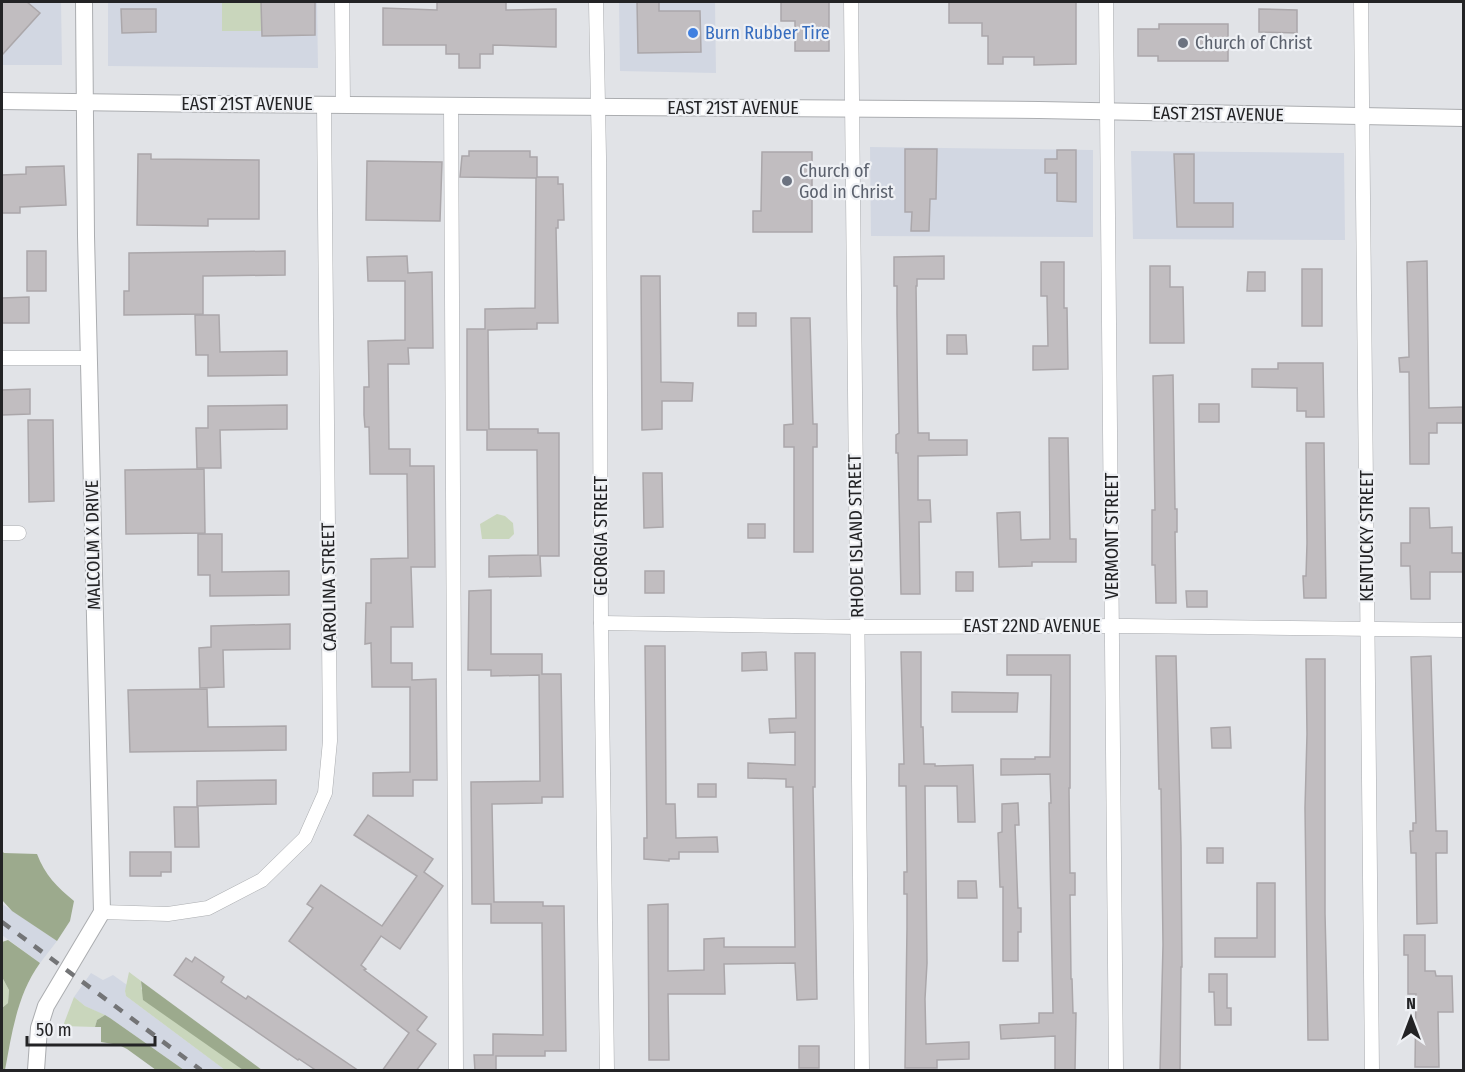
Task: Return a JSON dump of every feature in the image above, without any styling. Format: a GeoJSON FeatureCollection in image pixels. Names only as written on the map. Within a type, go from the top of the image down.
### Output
{"type":"FeatureCollection","features":[{"type":"Feature","properties":{"kind":"street","name":"MALCOLM X DRIVE"},"geometry":{"type":"LineString","coordinates":[[84,2],[89,358],[102,912]]}},
{"type":"Feature","properties":{"kind":"street"},"geometry":{"type":"LineString","coordinates":[[342,2],[343,105]]}},
{"type":"Feature","properties":{"kind":"street","name":"GEORGIA STREET"},"geometry":{"type":"LineString","coordinates":[[596,2],[607,1071]]}},
{"type":"Feature","properties":{"kind":"street","name":"RHODE ISLAND STREET"},"geometry":{"type":"LineString","coordinates":[[851,2],[862,1071]]}},
{"type":"Feature","properties":{"kind":"street","name":"VERMONT STREET"},"geometry":{"type":"LineString","coordinates":[[1106,2],[1116,1071]]}},
{"type":"Feature","properties":{"kind":"street","name":"KENTUCKY STREET"},"geometry":{"type":"LineString","coordinates":[[1361,2],[1372,1071]]}},
{"type":"Feature","properties":{"kind":"street","name":"EAST 21ST AVENUE"},"geometry":{"type":"LineString","coordinates":[[2,101],[1107,111],[1464,118]]}},
{"type":"Feature","properties":{"kind":"street","name":"CAROLINA STREET"},"geometry":{"type":"LineString","coordinates":[[102,912],[168,914],[208,908],[262,880],[305,838],[325,793],[330,741],[324,105]]}},
{"type":"Feature","properties":{"kind":"street"},"geometry":{"type":"LineString","coordinates":[[451,106],[456,1071]]}},
{"type":"Feature","properties":{"kind":"street"},"geometry":{"type":"LineString","coordinates":[[2,358],[89,358]]}},
{"type":"Feature","properties":{"kind":"street"},"geometry":{"type":"LineString","coordinates":[[2,533],[19,533]]}},
{"type":"Feature","properties":{"kind":"street","name":"EAST 22ND AVENUE"},"geometry":{"type":"LineString","coordinates":[[601,623],[857,627],[1112,626],[1464,630]]}},
{"type":"Feature","properties":{"kind":"street"},"geometry":{"type":"LineString","coordinates":[[36,1071],[39,1028],[46,1006],[102,912]]}},
{"type":"Feature","properties":{"kind":"shaded area"},"geometry":{"type":"Polygon","coordinates":[[[2,2],[61,2],[62,65],[2,65],[2,2]]]}},
{"type":"Feature","properties":{"kind":"shaded area"},"geometry":{"type":"Polygon","coordinates":[[[108,2],[317,2],[318,68],[108,66],[108,2]]]}},
{"type":"Feature","properties":{"kind":"shaded area"},"geometry":{"type":"Polygon","coordinates":[[[619,2],[715,2],[716,73],[620,71],[619,2]]]}},
{"type":"Feature","properties":{"kind":"shaded area"},"geometry":{"type":"Polygon","coordinates":[[[870,147],[1093,150],[1093,237],[871,236],[870,147]]]}},
{"type":"Feature","properties":{"kind":"shaded area"},"geometry":{"type":"Polygon","coordinates":[[[1131,151],[1344,153],[1345,240],[1133,239],[1131,151]]]}},
{"type":"Feature","properties":{"kind":"shaded area"},"geometry":{"type":"Polygon","coordinates":[[[2,904],[57,941],[40,963],[2,935],[2,904]]]}},
{"type":"Feature","properties":{"kind":"shaded area"},"geometry":{"type":"Polygon","coordinates":[[[91,973],[103,980],[113,975],[127,985],[126,996],[225,1070],[184,1070],[110,1018],[85,1006],[74,997],[91,973]]]}},
{"type":"Feature","properties":{"kind":"green space"},"geometry":{"type":"Polygon","coordinates":[[[222,2],[261,2],[262,31],[222,31],[222,2]]]}},
{"type":"Feature","properties":{"kind":"green space"},"geometry":{"type":"Polygon","coordinates":[[[497,514],[505,516],[513,523],[514,534],[509,539],[482,539],[480,524],[497,514]]]}},
{"type":"Feature","properties":{"kind":"green space"},"geometry":{"type":"Polygon","coordinates":[[[2,851],[4,853],[37,854],[52,880],[74,901],[70,921],[57,941],[12,911],[2,900],[2,851]]]}},
{"type":"Feature","properties":{"kind":"green space"},"geometry":{"type":"Polygon","coordinates":[[[8,940],[40,963],[21,1001],[5,1070],[2,1070],[2,1008],[8,1003],[9,990],[2,977],[2,942],[8,940]]]}},
{"type":"Feature","properties":{"kind":"green space"},"geometry":{"type":"Polygon","coordinates":[[[129,972],[141,981],[141,989],[243,1070],[225,1070],[126,996],[129,972]]]}},
{"type":"Feature","properties":{"kind":"green space"},"geometry":{"type":"Polygon","coordinates":[[[2,977],[9,990],[8,1003],[2,1008],[2,977]]]}},
{"type":"Feature","properties":{"kind":"green space"},"geometry":{"type":"Polygon","coordinates":[[[141,981],[262,1070],[243,1070],[143,1000],[141,981]]]}},
{"type":"Feature","properties":{"kind":"green space"},"geometry":{"type":"Polygon","coordinates":[[[74,997],[85,1006],[105,1015],[97,1020],[95,1027],[63,1026],[74,997]]]}},
{"type":"Feature","properties":{"kind":"green space"},"geometry":{"type":"Polygon","coordinates":[[[105,1015],[184,1070],[156,1070],[127,1049],[101,1042],[101,1027],[95,1027],[97,1020],[105,1015]]]}},
{"type":"Feature","properties":{"kind":"building"},"geometry":{"type":"Polygon","coordinates":[[[2,2],[27,2],[40,13],[2,55],[2,2]]]}},
{"type":"Feature","properties":{"kind":"building"},"geometry":{"type":"Polygon","coordinates":[[[261,2],[315,2],[315,35],[262,36],[261,2]]]}},
{"type":"Feature","properties":{"kind":"building"},"geometry":{"type":"Polygon","coordinates":[[[437,2],[506,2],[506,10],[556,9],[556,47],[493,45],[493,54],[480,54],[480,68],[459,68],[459,54],[446,54],[446,45],[383,45],[383,8],[437,10],[437,2]]]}},
{"type":"Feature","properties":{"kind":"building"},"geometry":{"type":"Polygon","coordinates":[[[637,2],[659,2],[659,11],[700,11],[701,52],[638,53],[637,2]]]}},
{"type":"Feature","properties":{"kind":"building"},"geometry":{"type":"Polygon","coordinates":[[[781,2],[829,2],[829,51],[795,51],[795,21],[781,21],[781,2]]]}},
{"type":"Feature","properties":{"kind":"building"},"geometry":{"type":"Polygon","coordinates":[[[949,2],[1076,2],[1076,64],[1034,65],[1034,57],[1003,57],[1003,64],[988,64],[988,36],[982,36],[982,23],[949,23],[949,2]]]}},
{"type":"Feature","properties":{"kind":"building"},"geometry":{"type":"Polygon","coordinates":[[[121,9],[156,9],[156,32],[122,33],[121,9]]]}},
{"type":"Feature","properties":{"kind":"building"},"geometry":{"type":"Polygon","coordinates":[[[1259,9],[1297,10],[1297,33],[1259,32],[1259,9]]]}},
{"type":"Feature","properties":{"kind":"building","name":"Church of Christ"},"geometry":{"type":"Polygon","coordinates":[[[1159,24],[1228,24],[1228,61],[1158,61],[1158,56],[1138,56],[1138,29],[1159,29],[1159,24]]]}},
{"type":"Feature","properties":{"kind":"building"},"geometry":{"type":"Polygon","coordinates":[[[905,149],[937,149],[936,199],[930,199],[929,231],[911,231],[912,212],[905,212],[905,149]]]}},
{"type":"Feature","properties":{"kind":"building"},"geometry":{"type":"Polygon","coordinates":[[[1057,150],[1076,150],[1076,202],[1057,201],[1057,173],[1045,173],[1045,159],[1057,159],[1057,150]]]}},
{"type":"Feature","properties":{"kind":"building"},"geometry":{"type":"Polygon","coordinates":[[[469,151],[530,151],[530,157],[537,157],[537,177],[558,177],[558,184],[563,184],[564,220],[558,220],[558,228],[556,228],[558,323],[537,323],[537,329],[488,330],[489,429],[538,429],[538,433],[559,433],[559,556],[540,556],[541,576],[489,577],[489,556],[538,555],[537,450],[487,450],[487,430],[467,430],[467,329],[485,329],[485,309],[535,308],[536,178],[460,177],[462,156],[469,156],[469,151]]]}},
{"type":"Feature","properties":{"kind":"building","name":"Church of God in Christ"},"geometry":{"type":"Polygon","coordinates":[[[762,152],[812,152],[812,232],[753,232],[753,211],[761,211],[762,152]]]}},
{"type":"Feature","properties":{"kind":"building"},"geometry":{"type":"Polygon","coordinates":[[[138,154],[151,154],[151,159],[259,160],[259,219],[208,219],[208,226],[137,225],[138,154]]]}},
{"type":"Feature","properties":{"kind":"building"},"geometry":{"type":"Polygon","coordinates":[[[1174,154],[1194,154],[1194,203],[1233,203],[1233,227],[1177,227],[1174,154]]]}},
{"type":"Feature","properties":{"kind":"building"},"geometry":{"type":"Polygon","coordinates":[[[367,161],[442,162],[440,221],[366,220],[367,161]]]}},
{"type":"Feature","properties":{"kind":"building"},"geometry":{"type":"Polygon","coordinates":[[[64,166],[66,205],[20,207],[20,213],[2,213],[2,175],[26,174],[26,167],[64,166]]]}},
{"type":"Feature","properties":{"kind":"building"},"geometry":{"type":"Polygon","coordinates":[[[27,251],[46,251],[46,291],[27,291],[27,251]]]}},
{"type":"Feature","properties":{"kind":"building"},"geometry":{"type":"Polygon","coordinates":[[[285,251],[285,275],[203,276],[203,314],[124,315],[124,291],[129,291],[129,253],[285,251]]]}},
{"type":"Feature","properties":{"kind":"building"},"geometry":{"type":"Polygon","coordinates":[[[407,256],[408,273],[432,272],[433,348],[408,348],[409,364],[388,364],[389,449],[410,449],[410,466],[434,466],[435,567],[411,567],[413,627],[391,627],[391,663],[412,663],[412,680],[436,679],[437,780],[413,780],[413,796],[373,796],[373,773],[410,772],[410,687],[372,687],[371,643],[365,644],[366,603],[371,603],[371,559],[408,558],[407,474],[370,474],[369,427],[365,427],[364,415],[364,387],[369,387],[368,341],[405,340],[405,281],[368,281],[367,257],[407,256]]]}},
{"type":"Feature","properties":{"kind":"building"},"geometry":{"type":"Polygon","coordinates":[[[944,256],[944,279],[917,279],[918,433],[929,433],[929,440],[967,440],[967,455],[918,456],[918,500],[930,500],[931,522],[919,522],[920,594],[901,594],[898,453],[896,453],[896,435],[899,433],[897,286],[894,286],[894,257],[944,256]]]}},
{"type":"Feature","properties":{"kind":"building"},"geometry":{"type":"Polygon","coordinates":[[[1427,261],[1429,408],[1464,407],[1464,423],[1437,423],[1437,433],[1429,433],[1429,464],[1410,464],[1409,372],[1400,372],[1399,358],[1409,357],[1407,262],[1427,261]]]}},
{"type":"Feature","properties":{"kind":"building"},"geometry":{"type":"Polygon","coordinates":[[[1041,262],[1064,262],[1068,369],[1033,370],[1033,346],[1048,346],[1047,296],[1041,296],[1041,262]]]}},
{"type":"Feature","properties":{"kind":"building"},"geometry":{"type":"Polygon","coordinates":[[[1150,266],[1170,266],[1170,287],[1183,287],[1184,343],[1150,343],[1150,266]]]}},
{"type":"Feature","properties":{"kind":"building"},"geometry":{"type":"Polygon","coordinates":[[[1302,269],[1322,269],[1322,326],[1302,326],[1302,269]]]}},
{"type":"Feature","properties":{"kind":"building"},"geometry":{"type":"Polygon","coordinates":[[[1248,272],[1265,272],[1265,291],[1247,291],[1248,272]]]}},
{"type":"Feature","properties":{"kind":"building"},"geometry":{"type":"Polygon","coordinates":[[[641,276],[660,276],[661,382],[693,383],[692,401],[662,401],[662,429],[642,430],[641,276]]]}},
{"type":"Feature","properties":{"kind":"building"},"geometry":{"type":"Polygon","coordinates":[[[29,297],[29,323],[2,323],[2,298],[29,297]]]}},
{"type":"Feature","properties":{"kind":"building"},"geometry":{"type":"Polygon","coordinates":[[[738,313],[756,313],[756,326],[738,326],[738,313]]]}},
{"type":"Feature","properties":{"kind":"building"},"geometry":{"type":"Polygon","coordinates":[[[195,315],[219,315],[220,352],[287,351],[287,375],[208,376],[208,355],[196,355],[195,315]]]}},
{"type":"Feature","properties":{"kind":"building"},"geometry":{"type":"Polygon","coordinates":[[[791,318],[810,318],[813,424],[817,424],[817,447],[813,447],[813,552],[794,552],[794,447],[784,447],[784,425],[793,424],[791,318]]]}},
{"type":"Feature","properties":{"kind":"building"},"geometry":{"type":"Polygon","coordinates":[[[947,335],[966,335],[967,354],[947,354],[947,335]]]}},
{"type":"Feature","properties":{"kind":"building"},"geometry":{"type":"Polygon","coordinates":[[[1278,363],[1323,363],[1324,417],[1306,417],[1306,411],[1297,411],[1297,388],[1252,387],[1252,369],[1278,369],[1278,363]]]}},
{"type":"Feature","properties":{"kind":"building"},"geometry":{"type":"Polygon","coordinates":[[[1173,375],[1175,509],[1177,509],[1176,603],[1156,603],[1155,565],[1152,565],[1152,510],[1155,510],[1153,376],[1173,375]]]}},
{"type":"Feature","properties":{"kind":"building"},"geometry":{"type":"Polygon","coordinates":[[[30,389],[30,414],[2,415],[2,390],[30,389]]]}},
{"type":"Feature","properties":{"kind":"building"},"geometry":{"type":"Polygon","coordinates":[[[1199,404],[1219,404],[1219,422],[1199,422],[1199,404]]]}},
{"type":"Feature","properties":{"kind":"building"},"geometry":{"type":"Polygon","coordinates":[[[287,405],[287,429],[220,430],[221,468],[197,468],[196,428],[208,428],[208,406],[287,405]]]}},
{"type":"Feature","properties":{"kind":"building"},"geometry":{"type":"Polygon","coordinates":[[[28,420],[53,420],[54,501],[29,502],[28,420]]]}},
{"type":"Feature","properties":{"kind":"building"},"geometry":{"type":"Polygon","coordinates":[[[1049,438],[1068,438],[1070,539],[1076,539],[1076,562],[1032,562],[1032,566],[999,567],[997,513],[1020,512],[1021,540],[1050,539],[1049,438]]]}},
{"type":"Feature","properties":{"kind":"building"},"geometry":{"type":"Polygon","coordinates":[[[1306,443],[1324,443],[1326,598],[1304,598],[1303,576],[1306,576],[1307,543],[1306,443]]]}},
{"type":"Feature","properties":{"kind":"building"},"geometry":{"type":"Polygon","coordinates":[[[204,469],[205,533],[126,534],[125,470],[204,469]]]}},
{"type":"Feature","properties":{"kind":"building"},"geometry":{"type":"Polygon","coordinates":[[[643,473],[662,473],[663,527],[644,528],[643,473]]]}},
{"type":"Feature","properties":{"kind":"building"},"geometry":{"type":"Polygon","coordinates":[[[1410,508],[1429,508],[1430,528],[1452,527],[1452,553],[1464,553],[1464,572],[1430,572],[1430,599],[1411,599],[1410,566],[1401,566],[1401,543],[1410,543],[1410,508]]]}},
{"type":"Feature","properties":{"kind":"building"},"geometry":{"type":"Polygon","coordinates":[[[748,524],[765,524],[765,538],[748,538],[748,524]]]}},
{"type":"Feature","properties":{"kind":"building"},"geometry":{"type":"Polygon","coordinates":[[[198,534],[222,534],[222,572],[289,571],[289,595],[210,596],[210,575],[198,575],[198,534]]]}},
{"type":"Feature","properties":{"kind":"building"},"geometry":{"type":"Polygon","coordinates":[[[645,571],[664,571],[664,593],[645,593],[645,571]]]}},
{"type":"Feature","properties":{"kind":"building"},"geometry":{"type":"Polygon","coordinates":[[[956,572],[973,572],[973,591],[956,591],[956,572]]]}},
{"type":"Feature","properties":{"kind":"building"},"geometry":{"type":"Polygon","coordinates":[[[491,590],[491,654],[542,654],[542,674],[561,674],[563,797],[542,797],[542,803],[492,804],[494,902],[543,902],[543,906],[564,906],[566,1051],[545,1051],[545,1056],[496,1056],[496,1071],[475,1071],[474,1055],[493,1055],[493,1034],[543,1035],[542,923],[491,923],[491,904],[472,904],[471,782],[540,781],[539,675],[491,676],[491,670],[468,670],[469,591],[491,590]]]}},
{"type":"Feature","properties":{"kind":"building"},"geometry":{"type":"Polygon","coordinates":[[[1186,591],[1207,591],[1207,607],[1187,607],[1186,591]]]}},
{"type":"Feature","properties":{"kind":"building"},"geometry":{"type":"Polygon","coordinates":[[[290,624],[290,649],[223,650],[224,687],[200,688],[199,648],[211,647],[211,626],[290,624]]]}},
{"type":"Feature","properties":{"kind":"building"},"geometry":{"type":"Polygon","coordinates":[[[645,646],[665,646],[666,804],[675,804],[676,838],[717,837],[718,852],[679,852],[679,859],[669,859],[669,861],[644,859],[644,838],[647,838],[645,646]]]}},
{"type":"Feature","properties":{"kind":"building"},"geometry":{"type":"Polygon","coordinates":[[[766,652],[767,670],[742,671],[742,653],[766,652]]]}},
{"type":"Feature","properties":{"kind":"building"},"geometry":{"type":"Polygon","coordinates":[[[901,652],[921,652],[921,727],[923,727],[924,764],[973,765],[975,822],[958,822],[957,786],[925,786],[926,1044],[969,1042],[969,1059],[937,1060],[937,1068],[905,1068],[907,894],[904,894],[904,872],[907,872],[906,786],[899,786],[899,764],[904,764],[901,652]]]}},
{"type":"Feature","properties":{"kind":"building"},"geometry":{"type":"Polygon","coordinates":[[[795,653],[815,653],[815,787],[813,787],[817,999],[797,1000],[795,963],[724,964],[725,994],[668,994],[669,1060],[649,1060],[648,905],[668,904],[668,971],[704,970],[704,939],[724,938],[724,947],[795,947],[793,787],[786,787],[786,779],[748,778],[748,763],[795,765],[795,732],[770,733],[769,719],[796,718],[795,653]]]}},
{"type":"Feature","properties":{"kind":"building"},"geometry":{"type":"Polygon","coordinates":[[[1007,655],[1070,655],[1070,873],[1075,873],[1075,895],[1070,895],[1071,979],[1073,1013],[1076,1013],[1075,1070],[1055,1070],[1055,1036],[1001,1039],[1000,1025],[1039,1023],[1039,1013],[1053,1013],[1050,774],[1001,775],[1001,759],[1050,757],[1051,675],[1007,675],[1007,655]]]}},
{"type":"Feature","properties":{"kind":"building"},"geometry":{"type":"Polygon","coordinates":[[[1156,656],[1176,656],[1181,845],[1180,1071],[1160,1071],[1163,945],[1156,656]]]}},
{"type":"Feature","properties":{"kind":"building"},"geometry":{"type":"Polygon","coordinates":[[[1431,656],[1436,831],[1447,831],[1447,853],[1436,853],[1437,923],[1417,924],[1416,853],[1411,853],[1410,831],[1413,831],[1413,823],[1416,823],[1411,657],[1431,656]]]}},
{"type":"Feature","properties":{"kind":"building"},"geometry":{"type":"Polygon","coordinates":[[[1306,659],[1325,659],[1325,913],[1328,1040],[1308,1040],[1306,659]]]}},
{"type":"Feature","properties":{"kind":"building"},"geometry":{"type":"Polygon","coordinates":[[[207,689],[208,727],[286,726],[286,750],[130,752],[128,690],[207,689]]]}},
{"type":"Feature","properties":{"kind":"building"},"geometry":{"type":"Polygon","coordinates":[[[952,692],[1018,693],[1017,712],[952,712],[952,692]]]}},
{"type":"Feature","properties":{"kind":"building"},"geometry":{"type":"Polygon","coordinates":[[[1230,727],[1231,748],[1212,748],[1211,728],[1230,727]]]}},
{"type":"Feature","properties":{"kind":"building"},"geometry":{"type":"Polygon","coordinates":[[[276,780],[276,804],[197,806],[197,781],[276,780]]]}},
{"type":"Feature","properties":{"kind":"building"},"geometry":{"type":"Polygon","coordinates":[[[698,784],[716,784],[716,797],[698,797],[698,784]]]}},
{"type":"Feature","properties":{"kind":"building"},"geometry":{"type":"Polygon","coordinates":[[[1018,803],[1019,825],[1015,825],[1021,932],[1018,932],[1018,961],[1003,961],[1003,887],[1000,887],[998,833],[1002,832],[1002,804],[1018,803]]]}},
{"type":"Feature","properties":{"kind":"building"},"geometry":{"type":"Polygon","coordinates":[[[174,807],[198,807],[199,847],[175,847],[174,807]]]}},
{"type":"Feature","properties":{"kind":"building"},"geometry":{"type":"Polygon","coordinates":[[[368,815],[433,859],[424,872],[443,886],[400,949],[381,936],[361,965],[366,969],[364,970],[427,1017],[417,1030],[436,1044],[416,1071],[382,1071],[409,1033],[289,941],[313,908],[307,904],[321,885],[382,926],[417,876],[354,835],[368,815]]]}},
{"type":"Feature","properties":{"kind":"building"},"geometry":{"type":"Polygon","coordinates":[[[1207,848],[1223,848],[1223,863],[1207,863],[1207,848]]]}},
{"type":"Feature","properties":{"kind":"building"},"geometry":{"type":"Polygon","coordinates":[[[130,852],[171,852],[171,872],[161,872],[161,876],[130,876],[130,852]]]}},
{"type":"Feature","properties":{"kind":"building"},"geometry":{"type":"Polygon","coordinates":[[[958,881],[976,881],[977,898],[958,898],[958,881]]]}},
{"type":"Feature","properties":{"kind":"building"},"geometry":{"type":"Polygon","coordinates":[[[1257,883],[1275,883],[1275,957],[1215,957],[1215,938],[1257,938],[1257,883]]]}},
{"type":"Feature","properties":{"kind":"building"},"geometry":{"type":"Polygon","coordinates":[[[1404,935],[1425,935],[1425,971],[1435,971],[1436,976],[1452,976],[1453,1012],[1438,1012],[1439,1067],[1415,1067],[1416,994],[1408,994],[1408,955],[1404,955],[1404,935]]]}},
{"type":"Feature","properties":{"kind":"building"},"geometry":{"type":"Polygon","coordinates":[[[195,957],[224,977],[221,982],[246,999],[248,996],[359,1071],[317,1071],[174,975],[186,958],[192,962],[195,957]]]}},
{"type":"Feature","properties":{"kind":"building"},"geometry":{"type":"Polygon","coordinates":[[[1209,974],[1227,974],[1227,1008],[1231,1008],[1231,1025],[1215,1025],[1214,992],[1209,992],[1209,974]]]}},
{"type":"Feature","properties":{"kind":"building"},"geometry":{"type":"Polygon","coordinates":[[[799,1046],[819,1046],[819,1068],[799,1068],[799,1046]]]}},
{"type":"Feature","properties":{"kind":"railway"},"geometry":{"type":"LineString","coordinates":[[2,922],[201,1070]]}},
{"type":"Feature","properties":{"kind":"place","name":"Burn Rubber Tire"},"geometry":{"type":"Point","coordinates":[693,33]}},
{"type":"Feature","properties":{"kind":"place","name":"Church of Christ"},"geometry":{"type":"Point","coordinates":[1183,43]}},
{"type":"Feature","properties":{"kind":"place","name":"Church of God in Christ"},"geometry":{"type":"Point","coordinates":[787,181]}}]}
